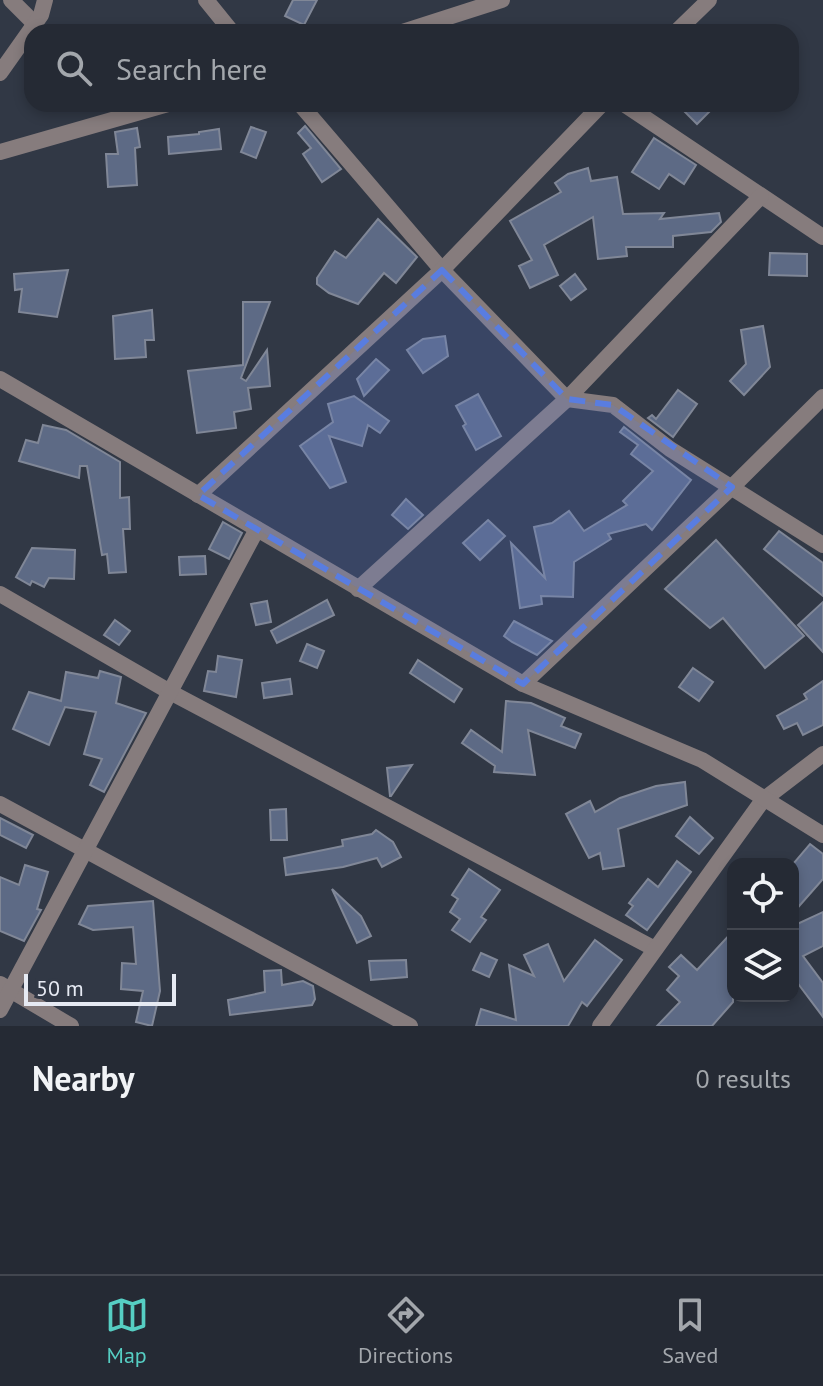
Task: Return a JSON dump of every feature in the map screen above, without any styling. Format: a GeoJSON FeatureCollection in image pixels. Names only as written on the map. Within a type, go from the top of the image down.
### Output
{"type":"FeatureCollection","features":[{"type":"Feature","properties":{"kind":"street"},"geometry":{"type":"LineString","coordinates":[[11,0],[35,24],[45,0]]}},
{"type":"Feature","properties":{"kind":"street"},"geometry":{"type":"LineString","coordinates":[[206,0],[226,24]]}},
{"type":"Feature","properties":{"kind":"street"},"geometry":{"type":"LineString","coordinates":[[427,24],[502,0]]}},
{"type":"Feature","properties":{"kind":"street"},"geometry":{"type":"LineString","coordinates":[[684,24],[709,0]]}},
{"type":"Feature","properties":{"kind":"street"},"geometry":{"type":"LineString","coordinates":[[0,73],[24,39]]}},
{"type":"Feature","properties":{"kind":"street"},"geometry":{"type":"LineString","coordinates":[[0,152],[140,112]]}},
{"type":"Feature","properties":{"kind":"street"},"geometry":{"type":"LineString","coordinates":[[307,112],[442,270],[567,399],[613,405],[670,449],[823,545]]}},
{"type":"Feature","properties":{"kind":"street"},"geometry":{"type":"LineString","coordinates":[[198,495],[442,270],[594,112]]}},
{"type":"Feature","properties":{"kind":"street"},"geometry":{"type":"LineString","coordinates":[[636,112],[823,237]]}},
{"type":"Feature","properties":{"kind":"street"},"geometry":{"type":"LineString","coordinates":[[358,589],[567,399],[761,196]]}},
{"type":"Feature","properties":{"kind":"street"},"geometry":{"type":"LineString","coordinates":[[0,379],[523,684],[702,760],[823,835]]}},
{"type":"Feature","properties":{"kind":"street"},"geometry":{"type":"LineString","coordinates":[[523,684],[823,397]]}},
{"type":"Feature","properties":{"kind":"street"},"geometry":{"type":"LineString","coordinates":[[0,1010],[6,987],[85,852],[257,529]]}},
{"type":"Feature","properties":{"kind":"street"},"geometry":{"type":"LineString","coordinates":[[0,594],[170,692],[655,949]]}},
{"type":"Feature","properties":{"kind":"street"},"geometry":{"type":"LineString","coordinates":[[600,1026],[763,800],[823,754]]}},
{"type":"Feature","properties":{"kind":"street"},"geometry":{"type":"LineString","coordinates":[[0,804],[410,1026]]}},
{"type":"Feature","properties":{"kind":"street"},"geometry":{"type":"LineString","coordinates":[[6,987],[71,1026]]}},
{"type":"Feature","properties":{"kind":"highlighted area"},"geometry":{"type":"Polygon","coordinates":[[[442,270],[567,399],[613,405],[732,487],[523,684],[198,495],[442,270]]]}},
{"type":"Feature","properties":{"kind":"building"},"geometry":{"type":"Polygon","coordinates":[[[293,0],[317,0],[305,24],[285,16],[293,0]]]}},
{"type":"Feature","properties":{"kind":"building"},"geometry":{"type":"Polygon","coordinates":[[[685,112],[709,112],[697,124],[685,112]]]}},
{"type":"Feature","properties":{"kind":"building"},"geometry":{"type":"Polygon","coordinates":[[[305,126],[341,169],[322,182],[303,154],[311,148],[298,133],[305,126]]]}},
{"type":"Feature","properties":{"kind":"building"},"geometry":{"type":"Polygon","coordinates":[[[251,127],[266,132],[256,158],[241,152],[251,127]]]}},
{"type":"Feature","properties":{"kind":"building"},"geometry":{"type":"Polygon","coordinates":[[[137,128],[140,147],[135,148],[137,185],[108,187],[106,154],[118,154],[115,132],[137,128]]]}},
{"type":"Feature","properties":{"kind":"building"},"geometry":{"type":"Polygon","coordinates":[[[219,129],[221,149],[169,154],[168,137],[219,129]]]}},
{"type":"Feature","properties":{"kind":"building"},"geometry":{"type":"Polygon","coordinates":[[[654,138],[696,165],[684,184],[669,174],[659,189],[632,172],[654,138]]]}},
{"type":"Feature","properties":{"kind":"building"},"geometry":{"type":"Polygon","coordinates":[[[588,168],[591,181],[617,177],[623,214],[664,213],[660,219],[719,213],[721,222],[711,232],[673,236],[673,247],[626,247],[627,256],[598,259],[593,217],[544,245],[558,275],[530,288],[519,266],[532,260],[510,221],[561,192],[555,183],[568,174],[588,168]]]}},
{"type":"Feature","properties":{"kind":"building"},"geometry":{"type":"Polygon","coordinates":[[[378,219],[417,257],[396,283],[384,273],[358,304],[329,293],[317,284],[317,278],[335,251],[346,258],[378,219]]]}},
{"type":"Feature","properties":{"kind":"building"},"geometry":{"type":"Polygon","coordinates":[[[770,253],[807,254],[807,276],[769,275],[770,253]]]}},
{"type":"Feature","properties":{"kind":"building"},"geometry":{"type":"Polygon","coordinates":[[[68,270],[57,317],[19,312],[22,289],[15,290],[14,274],[68,270]]]}},
{"type":"Feature","properties":{"kind":"building"},"geometry":{"type":"Polygon","coordinates":[[[575,274],[586,289],[571,300],[560,286],[575,274]]]}},
{"type":"Feature","properties":{"kind":"building"},"geometry":{"type":"Polygon","coordinates":[[[243,302],[270,302],[241,378],[246,381],[267,350],[270,386],[248,388],[251,409],[234,412],[236,428],[197,433],[188,371],[243,365],[243,302]]]}},
{"type":"Feature","properties":{"kind":"building"},"geometry":{"type":"Polygon","coordinates":[[[152,310],[154,340],[145,340],[146,357],[115,359],[113,316],[152,310]]]}},
{"type":"Feature","properties":{"kind":"building"},"geometry":{"type":"Polygon","coordinates":[[[763,326],[770,367],[744,395],[730,381],[746,364],[741,330],[763,326]]]}},
{"type":"Feature","properties":{"kind":"building"},"geometry":{"type":"Polygon","coordinates":[[[445,336],[448,356],[423,373],[407,350],[423,339],[445,336]]]}},
{"type":"Feature","properties":{"kind":"building"},"geometry":{"type":"Polygon","coordinates":[[[376,359],[389,370],[364,396],[357,379],[376,359]]]}},
{"type":"Feature","properties":{"kind":"building"},"geometry":{"type":"Polygon","coordinates":[[[678,390],[697,404],[673,437],[648,418],[652,415],[656,419],[678,390]]]}},
{"type":"Feature","properties":{"kind":"building"},"geometry":{"type":"Polygon","coordinates":[[[478,394],[501,436],[476,450],[456,406],[478,394]]]}},
{"type":"Feature","properties":{"kind":"building"},"geometry":{"type":"Polygon","coordinates":[[[354,396],[389,421],[380,433],[368,425],[362,446],[329,436],[346,482],[330,488],[300,446],[333,422],[328,404],[354,396]]]}},
{"type":"Feature","properties":{"kind":"building"},"geometry":{"type":"Polygon","coordinates":[[[43,425],[66,430],[120,462],[120,498],[129,497],[130,529],[123,529],[126,572],[109,573],[107,554],[102,555],[87,466],[80,466],[79,478],[19,461],[26,440],[38,443],[43,425]]]}},
{"type":"Feature","properties":{"kind":"building"},"geometry":{"type":"Polygon","coordinates":[[[624,427],[691,480],[652,530],[646,524],[608,534],[611,539],[574,562],[573,597],[541,596],[542,604],[520,608],[511,543],[545,578],[534,527],[552,523],[569,511],[584,531],[627,505],[623,501],[653,471],[631,454],[638,445],[620,432],[624,427]]]}},
{"type":"Feature","properties":{"kind":"building"},"geometry":{"type":"Polygon","coordinates":[[[406,499],[423,515],[408,529],[392,515],[406,499]]]}},
{"type":"Feature","properties":{"kind":"building"},"geometry":{"type":"Polygon","coordinates":[[[488,520],[505,536],[480,560],[463,543],[488,520]]]}},
{"type":"Feature","properties":{"kind":"building"},"geometry":{"type":"Polygon","coordinates":[[[223,522],[242,533],[229,559],[209,549],[223,522]]]}},
{"type":"Feature","properties":{"kind":"building"},"geometry":{"type":"Polygon","coordinates":[[[779,531],[823,563],[823,596],[764,549],[779,531]]]}},
{"type":"Feature","properties":{"kind":"building"},"geometry":{"type":"Polygon","coordinates":[[[716,540],[804,636],[765,668],[723,618],[710,628],[665,589],[716,540]]]}},
{"type":"Feature","properties":{"kind":"building"},"geometry":{"type":"Polygon","coordinates":[[[32,548],[75,550],[74,579],[49,578],[44,587],[32,581],[30,585],[16,577],[32,548]]]}},
{"type":"Feature","properties":{"kind":"building"},"geometry":{"type":"Polygon","coordinates":[[[205,556],[206,574],[180,575],[179,557],[205,556]]]}},
{"type":"Feature","properties":{"kind":"building"},"geometry":{"type":"Polygon","coordinates":[[[327,600],[334,615],[277,643],[271,631],[327,600]]]}},
{"type":"Feature","properties":{"kind":"building"},"geometry":{"type":"Polygon","coordinates":[[[267,601],[271,622],[256,625],[251,604],[267,601]]]}},
{"type":"Feature","properties":{"kind":"building"},"geometry":{"type":"Polygon","coordinates":[[[823,602],[823,652],[798,625],[823,602]]]}},
{"type":"Feature","properties":{"kind":"building"},"geometry":{"type":"Polygon","coordinates":[[[115,620],[130,631],[119,645],[104,635],[115,620]]]}},
{"type":"Feature","properties":{"kind":"building"},"geometry":{"type":"Polygon","coordinates":[[[514,621],[552,641],[537,655],[512,642],[504,636],[514,621]]]}},
{"type":"Feature","properties":{"kind":"building"},"geometry":{"type":"Polygon","coordinates":[[[307,644],[324,651],[317,668],[300,661],[307,644]]]}},
{"type":"Feature","properties":{"kind":"building"},"geometry":{"type":"Polygon","coordinates":[[[218,656],[242,660],[236,697],[204,691],[208,671],[216,672],[218,656]]]}},
{"type":"Feature","properties":{"kind":"building"},"geometry":{"type":"Polygon","coordinates":[[[418,660],[462,689],[454,702],[410,673],[418,660]]]}},
{"type":"Feature","properties":{"kind":"building"},"geometry":{"type":"Polygon","coordinates":[[[693,668],[713,682],[699,701],[679,687],[693,668]]]}},
{"type":"Feature","properties":{"kind":"building"},"geometry":{"type":"Polygon","coordinates":[[[100,671],[121,677],[116,703],[146,713],[104,792],[90,785],[102,759],[84,754],[96,712],[65,707],[49,745],[13,729],[29,692],[61,701],[66,672],[98,678],[100,671]]]}},
{"type":"Feature","properties":{"kind":"building"},"geometry":{"type":"Polygon","coordinates":[[[290,679],[292,694],[264,698],[262,683],[290,679]]]}},
{"type":"Feature","properties":{"kind":"building"},"geometry":{"type":"Polygon","coordinates":[[[823,681],[823,725],[803,735],[797,723],[784,729],[777,716],[807,699],[804,694],[823,681]]]}},
{"type":"Feature","properties":{"kind":"building"},"geometry":{"type":"Polygon","coordinates":[[[506,701],[531,703],[565,718],[561,726],[581,734],[575,748],[528,730],[535,775],[494,772],[495,766],[462,743],[471,730],[502,752],[506,701]]]}},
{"type":"Feature","properties":{"kind":"building"},"geometry":{"type":"Polygon","coordinates":[[[412,765],[391,796],[390,796],[387,768],[412,765]]]}},
{"type":"Feature","properties":{"kind":"building"},"geometry":{"type":"Polygon","coordinates":[[[685,782],[687,805],[618,829],[624,866],[603,869],[600,853],[589,858],[566,814],[590,801],[595,812],[620,798],[656,786],[685,782]]]}},
{"type":"Feature","properties":{"kind":"building"},"geometry":{"type":"Polygon","coordinates":[[[286,809],[287,840],[271,840],[270,810],[286,809]]]}},
{"type":"Feature","properties":{"kind":"building"},"geometry":{"type":"Polygon","coordinates":[[[690,817],[713,838],[699,854],[676,836],[690,817]]]}},
{"type":"Feature","properties":{"kind":"building"},"geometry":{"type":"Polygon","coordinates":[[[0,818],[33,835],[26,848],[0,835],[0,818]]]}},
{"type":"Feature","properties":{"kind":"building"},"geometry":{"type":"Polygon","coordinates":[[[376,830],[393,842],[401,857],[382,867],[377,858],[343,867],[286,875],[284,858],[343,846],[342,840],[372,834],[376,830]]]}},
{"type":"Feature","properties":{"kind":"building"},"geometry":{"type":"Polygon","coordinates":[[[810,844],[823,854],[823,879],[799,906],[799,858],[810,844]]]}},
{"type":"Feature","properties":{"kind":"building"},"geometry":{"type":"Polygon","coordinates":[[[677,861],[691,872],[647,930],[626,915],[633,906],[629,903],[648,879],[658,887],[677,861]]]}},
{"type":"Feature","properties":{"kind":"building"},"geometry":{"type":"Polygon","coordinates":[[[25,865],[48,872],[37,909],[41,910],[24,941],[0,931],[0,877],[19,885],[25,865]]]}},
{"type":"Feature","properties":{"kind":"building"},"geometry":{"type":"Polygon","coordinates":[[[469,869],[500,890],[481,917],[486,920],[470,942],[452,930],[460,919],[450,912],[458,899],[452,895],[469,869]]]}},
{"type":"Feature","properties":{"kind":"building"},"geometry":{"type":"Polygon","coordinates":[[[332,889],[361,916],[371,936],[357,943],[332,889]]]}},
{"type":"Feature","properties":{"kind":"building"},"geometry":{"type":"Polygon","coordinates":[[[153,901],[160,991],[152,1026],[136,1022],[143,991],[121,989],[122,963],[136,964],[133,927],[93,930],[79,924],[88,906],[153,901]]]}},
{"type":"Feature","properties":{"kind":"building"},"geometry":{"type":"Polygon","coordinates":[[[823,912],[823,946],[803,956],[823,983],[823,1017],[799,985],[799,923],[823,912]]]}},
{"type":"Feature","properties":{"kind":"building"},"geometry":{"type":"Polygon","coordinates":[[[727,938],[727,1002],[733,1002],[712,1026],[657,1026],[680,1002],[667,990],[679,976],[669,967],[681,955],[697,970],[727,938]]]}},
{"type":"Feature","properties":{"kind":"building"},"geometry":{"type":"Polygon","coordinates":[[[595,940],[622,960],[587,1006],[582,1002],[568,1026],[476,1026],[481,1009],[516,1020],[509,965],[534,976],[524,955],[548,944],[564,981],[595,940]]]}},
{"type":"Feature","properties":{"kind":"building"},"geometry":{"type":"Polygon","coordinates":[[[481,953],[497,960],[489,977],[473,970],[481,953]]]}},
{"type":"Feature","properties":{"kind":"building"},"geometry":{"type":"Polygon","coordinates":[[[406,960],[407,977],[371,980],[369,961],[406,960]]]}},
{"type":"Feature","properties":{"kind":"building"},"geometry":{"type":"Polygon","coordinates":[[[281,970],[282,985],[303,981],[313,986],[315,999],[312,1005],[230,1015],[228,1000],[265,992],[264,971],[281,970]]]}}]}
